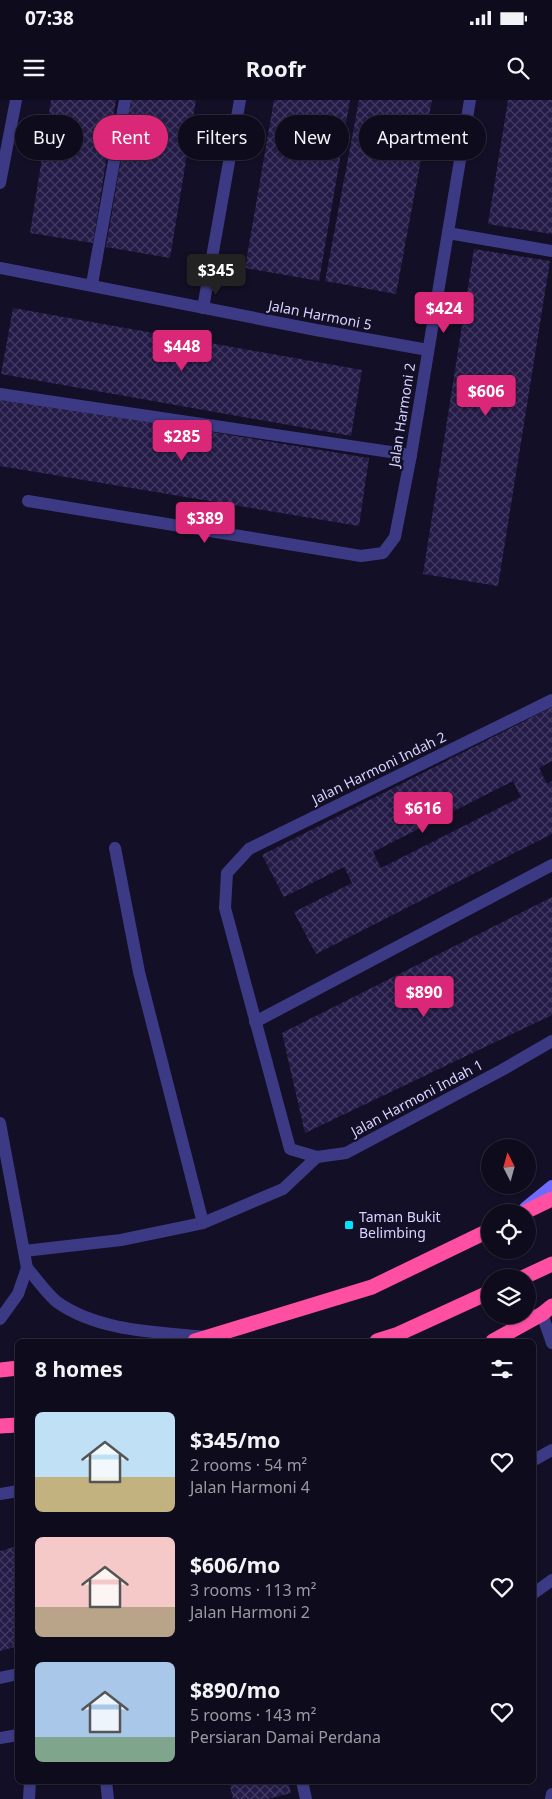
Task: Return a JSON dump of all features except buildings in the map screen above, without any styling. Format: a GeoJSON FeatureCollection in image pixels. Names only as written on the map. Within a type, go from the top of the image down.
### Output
{"type":"FeatureCollection","features":[{"type":"Feature","properties":{"kind":"highway"},"geometry":{"type":"LineString","coordinates":[[536,1207],[552,1199]]}},
{"type":"Feature","properties":{"kind":"highway"},"geometry":{"type":"LineString","coordinates":[[207,1339],[372,1287],[481,1234]]}},
{"type":"Feature","properties":{"kind":"highway"},"geometry":{"type":"LineString","coordinates":[[536,1271],[552,1264]]}},
{"type":"Feature","properties":{"kind":"highway"},"geometry":{"type":"LineString","coordinates":[[383,1339],[396,1335],[481,1296]]}},
{"type":"Feature","properties":{"kind":"highway"},"geometry":{"type":"LineString","coordinates":[[496,1339],[547,1310]]}},
{"type":"Feature","properties":{"kind":"highway"},"geometry":{"type":"LineString","coordinates":[[0,1370],[15,1368]]}},
{"type":"Feature","properties":{"kind":"highway"},"geometry":{"type":"LineString","coordinates":[[0,1426],[15,1425]]}},
{"type":"Feature","properties":{"kind":"main road"},"geometry":{"type":"LineString","coordinates":[[529,1204],[552,1186]]}},
{"type":"Feature","properties":{"kind":"street"},"geometry":{"type":"LineString","coordinates":[[0,183],[16,100]]}},
{"type":"Feature","properties":{"kind":"street"},"geometry":{"type":"LineString","coordinates":[[92,284],[125,100]]}},
{"type":"Feature","properties":{"kind":"street"},"geometry":{"type":"LineString","coordinates":[[203,308],[240,100]]}},
{"type":"Feature","properties":{"kind":"street","name":"Jalan Harmoni 2"},"geometry":{"type":"LineString","coordinates":[[28,501],[361,556],[383,553],[395,537],[411,455],[470,100]]}},
{"type":"Feature","properties":{"kind":"street"},"geometry":{"type":"LineString","coordinates":[[448,234],[552,252]]}},
{"type":"Feature","properties":{"kind":"street","name":"Jalan Harmoni 5"},"geometry":{"type":"LineString","coordinates":[[0,268],[92,284],[203,308],[428,350]]}},
{"type":"Feature","properties":{"kind":"street"},"geometry":{"type":"LineString","coordinates":[[0,394],[411,455]]}},
{"type":"Feature","properties":{"kind":"street","name":"Jalan Harmoni Indah 2"},"geometry":{"type":"LineString","coordinates":[[255,1022],[225,908],[227,873],[249,849],[552,700]]}},
{"type":"Feature","properties":{"kind":"street"},"geometry":{"type":"LineString","coordinates":[[115,848],[139,972],[203,1223]]}},
{"type":"Feature","properties":{"kind":"street"},"geometry":{"type":"LineString","coordinates":[[255,1022],[552,865]]}},
{"type":"Feature","properties":{"kind":"street","name":"Jalan Harmoni Indah 1"},"geometry":{"type":"LineString","coordinates":[[255,1022],[290,1149],[317,1157],[346,1153],[502,1070],[552,1041]]}},
{"type":"Feature","properties":{"kind":"street"},"geometry":{"type":"LineString","coordinates":[[0,1124],[27,1268],[18,1294],[0,1319]]}},
{"type":"Feature","properties":{"kind":"street"},"geometry":{"type":"LineString","coordinates":[[24,1251],[121,1240],[203,1223],[283,1189],[317,1157]]}},
{"type":"Feature","properties":{"kind":"street"},"geometry":{"type":"LineString","coordinates":[[27,1268],[57,1301],[88,1317],[124,1328],[213,1338]]}},
{"type":"Feature","properties":{"kind":"street"},"geometry":{"type":"LineString","coordinates":[[547,1310],[552,1343]]}},
{"type":"Feature","properties":{"kind":"street"},"geometry":{"type":"LineString","coordinates":[[536,1459],[552,1450]]}},
{"type":"Feature","properties":{"kind":"street"},"geometry":{"type":"LineString","coordinates":[[0,1494],[15,1492]]}},
{"type":"Feature","properties":{"kind":"street"},"geometry":{"type":"LineString","coordinates":[[536,1592],[552,1580]]}},
{"type":"Feature","properties":{"kind":"street"},"geometry":{"type":"LineString","coordinates":[[0,1678],[15,1675]]}},
{"type":"Feature","properties":{"kind":"street"},"geometry":{"type":"LineString","coordinates":[[0,1738],[15,1736]]}},
{"type":"Feature","properties":{"kind":"street"},"geometry":{"type":"LineString","coordinates":[[28,1799],[30,1784]]}},
{"type":"Feature","properties":{"kind":"street"},"geometry":{"type":"LineString","coordinates":[[106,1784],[108,1799]]}},
{"type":"Feature","properties":{"kind":"street"},"geometry":{"type":"LineString","coordinates":[[303,1784],[306,1799]]}},
{"type":"Feature","properties":{"kind":"street"},"geometry":{"type":"LineString","coordinates":[[551,1799],[552,1794]]}},
{"type":"Feature","properties":{"kind":"place","name":"Taman Bukit Belimbing"},"geometry":{"type":"Point","coordinates":[349,1225]}}]}
